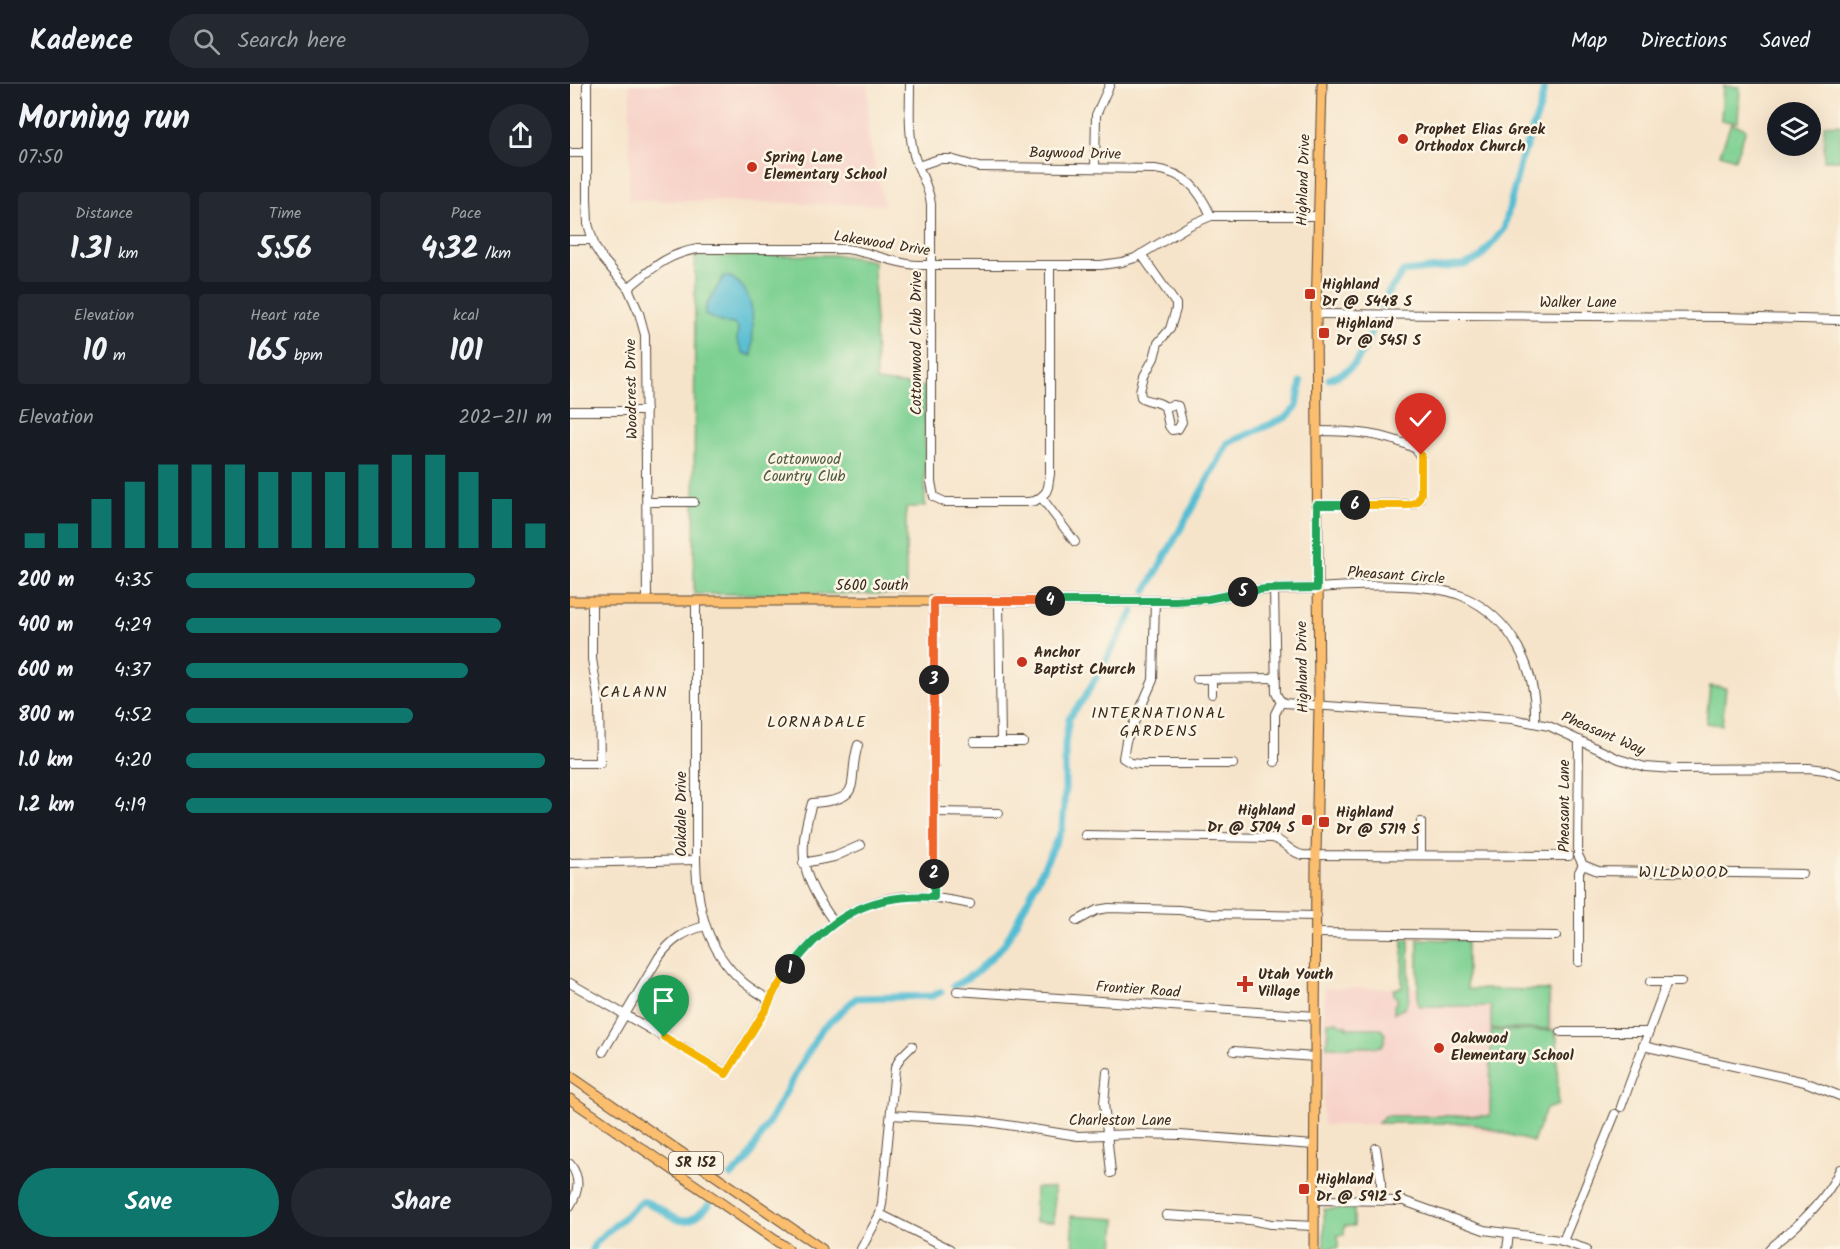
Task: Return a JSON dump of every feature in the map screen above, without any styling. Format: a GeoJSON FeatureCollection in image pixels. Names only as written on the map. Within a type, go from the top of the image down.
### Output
{"type":"FeatureCollection","features":[{"type":"Feature","properties":{"kind":"main road","name":"Highland Drive"},"geometry":{"type":"LineString","coordinates":[[1314,1249],[1319,705],[1316,314],[1322,84]]}},
{"type":"Feature","properties":{"kind":"main road","name":"5600 South"},"geometry":{"type":"LineString","coordinates":[[570,601],[1155,601],[1196,600],[1248,591],[1317,588]]}},
{"type":"Feature","properties":{"kind":"main road","name":"SR 152"},"geometry":{"type":"LineString","coordinates":[[570,1076],[822,1249]]}},
{"type":"Feature","properties":{"kind":"main road","name":"SR 152"},"geometry":{"type":"LineString","coordinates":[[570,1099],[788,1249]]}},
{"type":"Feature","properties":{"kind":"street","name":"Woodcrest Drive"},"geometry":{"type":"LineString","coordinates":[[587,84],[587,212],[592,240],[602,258],[628,288],[639,313],[645,335],[646,601]]}},
{"type":"Feature","properties":{"kind":"street","name":"Cottonwood Club Drive"},"geometry":{"type":"LineString","coordinates":[[910,84],[911,138],[918,166],[930,195],[931,482],[934,496],[945,502],[1028,502],[1041,497]]}},
{"type":"Feature","properties":{"kind":"street"},"geometry":{"type":"LineString","coordinates":[[1095,168],[1096,115],[1110,84]]}},
{"type":"Feature","properties":{"kind":"street"},"geometry":{"type":"LineString","coordinates":[[570,153],[587,153]]}},
{"type":"Feature","properties":{"kind":"street","name":"Baywood Drive"},"geometry":{"type":"LineString","coordinates":[[918,166],[939,159],[950,159],[979,167],[1167,170],[1189,182],[1197,191],[1211,216]]}},
{"type":"Feature","properties":{"kind":"street","name":"Lakewood Drive"},"geometry":{"type":"LineString","coordinates":[[628,288],[662,261],[698,249],[846,249],[903,264],[931,266],[1108,265],[1141,254],[1190,225],[1211,216],[1318,216]]}},
{"type":"Feature","properties":{"kind":"street"},"geometry":{"type":"LineString","coordinates":[[570,240],[592,240]]}},
{"type":"Feature","properties":{"kind":"street"},"geometry":{"type":"LineString","coordinates":[[1141,254],[1176,306],[1170,329],[1156,346],[1154,358],[1145,373],[1140,389],[1143,399],[1160,403],[1165,407]]}},
{"type":"Feature","properties":{"kind":"street"},"geometry":{"type":"LineString","coordinates":[[1050,266],[1050,474],[1048,487],[1041,497],[1075,542]]}},
{"type":"Feature","properties":{"kind":"street","name":"Walker Lane"},"geometry":{"type":"LineString","coordinates":[[1316,314],[1840,320]]}},
{"type":"Feature","properties":{"kind":"street"},"geometry":{"type":"LineString","coordinates":[[570,411],[646,411]]}},
{"type":"Feature","properties":{"kind":"street"},"geometry":{"type":"LineString","coordinates":[[1317,431],[1346,431],[1377,435],[1416,449],[1420,453],[1421,460],[1421,496],[1413,504],[1317,505]]}},
{"type":"Feature","properties":{"kind":"street"},"geometry":{"type":"LineString","coordinates":[[647,502],[694,502]]}},
{"type":"Feature","properties":{"kind":"street","name":"Pheasant Circle"},"geometry":{"type":"LineString","coordinates":[[1317,588],[1349,586],[1432,589],[1462,597],[1483,608],[1508,631],[1525,658],[1534,694],[1535,722]]}},
{"type":"Feature","properties":{"kind":"street"},"geometry":{"type":"LineString","coordinates":[[1274,589],[1276,678],[1277,694],[1281,702],[1275,714],[1275,762]]}},
{"type":"Feature","properties":{"kind":"street"},"geometry":{"type":"LineString","coordinates":[[570,763],[600,764],[600,703],[592,659],[592,601]]}},
{"type":"Feature","properties":{"kind":"street","name":"Oakdale Drive"},"geometry":{"type":"LineString","coordinates":[[696,601],[697,892],[705,926],[716,948],[743,982],[770,1001]]}},
{"type":"Feature","properties":{"kind":"street"},"geometry":{"type":"LineString","coordinates":[[934,601],[934,897]]}},
{"type":"Feature","properties":{"kind":"street"},"geometry":{"type":"LineString","coordinates":[[999,601],[1001,742]]}},
{"type":"Feature","properties":{"kind":"street"},"geometry":{"type":"LineString","coordinates":[[1155,601],[1153,680],[1126,741],[1123,758],[1131,763],[1140,764],[1233,764]]}},
{"type":"Feature","properties":{"kind":"street"},"geometry":{"type":"LineString","coordinates":[[1212,678],[1212,694]]}},
{"type":"Feature","properties":{"kind":"street"},"geometry":{"type":"LineString","coordinates":[[1197,679],[1276,678]]}},
{"type":"Feature","properties":{"kind":"street","name":"Pheasant Way"},"geometry":{"type":"LineString","coordinates":[[1281,702],[1535,722],[1556,728],[1627,762],[1653,768],[1809,768],[1840,775]]}},
{"type":"Feature","properties":{"kind":"street","name":"Pheasant Lane"},"geometry":{"type":"LineString","coordinates":[[1579,740],[1578,855],[1583,865],[1598,871],[1803,874]]}},
{"type":"Feature","properties":{"kind":"street"},"geometry":{"type":"LineString","coordinates":[[974,742],[1023,742]]}},
{"type":"Feature","properties":{"kind":"street"},"geometry":{"type":"LineString","coordinates":[[834,922],[808,880],[802,847],[804,832],[812,803],[833,801],[846,794],[853,784],[858,746]]}},
{"type":"Feature","properties":{"kind":"street"},"geometry":{"type":"LineString","coordinates":[[934,812],[999,813]]}},
{"type":"Feature","properties":{"kind":"street"},"geometry":{"type":"LineString","coordinates":[[1421,822],[1421,855]]}},
{"type":"Feature","properties":{"kind":"street"},"geometry":{"type":"LineString","coordinates":[[1085,835],[1272,838],[1281,841],[1296,854],[1316,855],[1569,856]]}},
{"type":"Feature","properties":{"kind":"street"},"geometry":{"type":"LineString","coordinates":[[804,863],[834,857],[861,845]]}},
{"type":"Feature","properties":{"kind":"street"},"geometry":{"type":"LineString","coordinates":[[570,863],[696,860]]}},
{"type":"Feature","properties":{"kind":"street"},"geometry":{"type":"LineString","coordinates":[[1579,962],[1579,872],[1583,865]]}},
{"type":"Feature","properties":{"kind":"street"},"geometry":{"type":"LineString","coordinates":[[570,983],[726,1074],[775,990],[813,941],[834,922],[850,912],[880,901],[910,896],[934,897],[970,904]]}},
{"type":"Feature","properties":{"kind":"street"},"geometry":{"type":"LineString","coordinates":[[1077,921],[1097,910],[1109,908],[1174,909],[1210,914],[1317,916]]}},
{"type":"Feature","properties":{"kind":"street"},"geometry":{"type":"LineString","coordinates":[[603,1052],[658,957],[668,944],[693,929],[705,926]]}},
{"type":"Feature","properties":{"kind":"street"},"geometry":{"type":"LineString","coordinates":[[1317,933],[1556,936]]}},
{"type":"Feature","properties":{"kind":"street"},"geometry":{"type":"LineString","coordinates":[[1650,982],[1681,982]]}},
{"type":"Feature","properties":{"kind":"street"},"geometry":{"type":"LineString","coordinates":[[1621,1107],[1667,982]]}},
{"type":"Feature","properties":{"kind":"street","name":"Frontier Road"},"geometry":{"type":"LineString","coordinates":[[957,991],[1316,1016]]}},
{"type":"Feature","properties":{"kind":"street"},"geometry":{"type":"LineString","coordinates":[[1561,1032],[1649,1032]]}},
{"type":"Feature","properties":{"kind":"street"},"geometry":{"type":"LineString","coordinates":[[861,1249],[880,1214],[886,1182],[895,1068],[902,1055],[912,1046]]}},
{"type":"Feature","properties":{"kind":"street"},"geometry":{"type":"LineString","coordinates":[[1643,1046],[1805,1082],[1840,1096]]}},
{"type":"Feature","properties":{"kind":"street"},"geometry":{"type":"LineString","coordinates":[[1234,1051],[1315,1057]]}},
{"type":"Feature","properties":{"kind":"street"},"geometry":{"type":"LineString","coordinates":[[1107,1072],[1104,1096],[1111,1173]]}},
{"type":"Feature","properties":{"kind":"street"},"geometry":{"type":"LineString","coordinates":[[1563,1241],[1615,1114]]}},
{"type":"Feature","properties":{"kind":"street","name":"Charleston Lane"},"geometry":{"type":"LineString","coordinates":[[891,1115],[975,1120],[1069,1135],[1180,1135],[1314,1145]]}},
{"type":"Feature","properties":{"kind":"street"},"geometry":{"type":"LineString","coordinates":[[1376,1148],[1382,1200]]}},
{"type":"Feature","properties":{"kind":"street"},"geometry":{"type":"LineString","coordinates":[[570,1164],[578,1178],[578,1187],[570,1206]]}},
{"type":"Feature","properties":{"kind":"street"},"geometry":{"type":"LineString","coordinates":[[1769,1249],[1796,1227],[1819,1203],[1831,1188],[1840,1169]]}},
{"type":"Feature","properties":{"kind":"street"},"geometry":{"type":"LineString","coordinates":[[1314,1200],[1409,1202],[1484,1230],[1563,1241],[1586,1249]]}},
{"type":"Feature","properties":{"kind":"street"},"geometry":{"type":"LineString","coordinates":[[880,1214],[950,1249]]}},
{"type":"Feature","properties":{"kind":"street"},"geometry":{"type":"LineString","coordinates":[[1166,1215],[1314,1226]]}},
{"type":"Feature","properties":{"kind":"street"},"geometry":{"type":"LineString","coordinates":[[1507,1249],[1509,1234]]}},
{"type":"Feature","properties":{"kind":"shaded area","name":"Spring Lane Elementary School"},"geometry":{"type":"Polygon","coordinates":[[[630,84],[868,84],[868,135],[884,205],[629,200],[630,84]]]}},
{"type":"Feature","properties":{"kind":"shaded area","name":"Oakwood Elementary School"},"geometry":{"type":"Polygon","coordinates":[[[1324,988],[1551,989],[1557,1106],[1546,1110],[1531,1141],[1450,1123],[1323,1125],[1324,988]]]}},
{"type":"Feature","properties":{"kind":"green space"},"geometry":{"type":"Polygon","coordinates":[[[1723,86],[1740,87],[1738,122],[1721,121],[1723,86]]]}},
{"type":"Feature","properties":{"kind":"green space"},"geometry":{"type":"Polygon","coordinates":[[[1731,123],[1746,129],[1735,159],[1720,154],[1731,123]]]}},
{"type":"Feature","properties":{"kind":"green space"},"geometry":{"type":"Polygon","coordinates":[[[1840,124],[1840,160],[1824,160],[1824,125],[1840,124]]]}},
{"type":"Feature","properties":{"kind":"green space","name":"Cottonwood Country Club"},"geometry":{"type":"Polygon","coordinates":[[[838,255],[874,261],[876,381],[925,387],[925,506],[906,508],[906,594],[694,594],[695,256],[838,255]]]}},
{"type":"Feature","properties":{"kind":"green space"},"geometry":{"type":"Polygon","coordinates":[[[1710,686],[1726,688],[1722,725],[1706,723],[1710,686]]]}},
{"type":"Feature","properties":{"kind":"green space"},"geometry":{"type":"Polygon","coordinates":[[[1403,939],[1409,939],[1409,998],[1405,1008],[1394,1013],[1397,997],[1394,996],[1394,989],[1402,988],[1403,939]]]}},
{"type":"Feature","properties":{"kind":"green space"},"geometry":{"type":"Polygon","coordinates":[[[1418,939],[1467,940],[1467,989],[1549,990],[1549,1029],[1491,1029],[1491,1006],[1420,1006],[1418,1004],[1418,939]]]}},
{"type":"Feature","properties":{"kind":"green space"},"geometry":{"type":"Polygon","coordinates":[[[1328,1022],[1347,1025],[1347,1028],[1380,1028],[1385,1034],[1385,1040],[1382,1046],[1376,1047],[1327,1047],[1328,1022]]]}},
{"type":"Feature","properties":{"kind":"green space"},"geometry":{"type":"Polygon","coordinates":[[[1555,1030],[1558,1105],[1546,1109],[1533,1142],[1471,1123],[1378,1123],[1384,1116],[1490,1116],[1491,1031],[1555,1030]]]}},
{"type":"Feature","properties":{"kind":"green space"},"geometry":{"type":"Polygon","coordinates":[[[1035,1188],[1054,1188],[1054,1222],[1035,1222],[1035,1188]]]}},
{"type":"Feature","properties":{"kind":"green space"},"geometry":{"type":"Polygon","coordinates":[[[1324,1209],[1354,1209],[1354,1226],[1344,1226],[1344,1235],[1338,1235],[1338,1248],[1324,1248],[1324,1209]]]}},
{"type":"Feature","properties":{"kind":"green space"},"geometry":{"type":"Polygon","coordinates":[[[1071,1216],[1116,1219],[1114,1249],[1074,1249],[1071,1216]]]}},
{"type":"Feature","properties":{"kind":"water"},"geometry":{"type":"Polygon","coordinates":[[[724,276],[731,277],[740,284],[749,300],[753,318],[752,356],[743,353],[737,340],[738,328],[734,324],[723,323],[705,315],[706,306],[724,276]]]}},
{"type":"Feature","properties":{"kind":"waterway"},"geometry":{"type":"LineString","coordinates":[[1382,307],[1388,293],[1403,272],[1464,265],[1480,258],[1504,229],[1521,160],[1540,108],[1545,84]]}},
{"type":"Feature","properties":{"kind":"waterway"},"geometry":{"type":"LineString","coordinates":[[1329,379],[1353,365],[1374,326]]}},
{"type":"Feature","properties":{"kind":"waterway"},"geometry":{"type":"LineString","coordinates":[[1146,591],[1228,443],[1287,417],[1297,406],[1301,382]]}},
{"type":"Feature","properties":{"kind":"waterway"},"geometry":{"type":"LineString","coordinates":[[954,986],[975,973],[1004,945],[1030,896],[1062,829],[1065,744],[1069,718],[1085,697],[1133,612]]}},
{"type":"Feature","properties":{"kind":"waterway"},"geometry":{"type":"LineString","coordinates":[[731,1176],[746,1162],[821,1030],[856,998],[932,996],[941,992]]}},
{"type":"Feature","properties":{"kind":"waterway"},"geometry":{"type":"LineString","coordinates":[[592,1249],[596,1242],[642,1201],[682,1221],[698,1215],[709,1205]]}},
{"type":"Feature","properties":{"kind":"place","name":"Prophet Elias Greek Orthodox Church"},"geometry":{"type":"Point","coordinates":[1403,139]}},
{"type":"Feature","properties":{"kind":"place","name":"Spring Lane Elementary School"},"geometry":{"type":"Point","coordinates":[752,167]}},
{"type":"Feature","properties":{"kind":"place","name":"Highland Dr @ 5448 S"},"geometry":{"type":"Point","coordinates":[1310,294]}},
{"type":"Feature","properties":{"kind":"place","name":"Highland Dr @ 5451 S"},"geometry":{"type":"Point","coordinates":[1324,333]}},
{"type":"Feature","properties":{"kind":"place","name":"Anchor Baptist Church"},"geometry":{"type":"Point","coordinates":[1022,662]}},
{"type":"Feature","properties":{"kind":"place","name":"Highland Dr @ 5704 S"},"geometry":{"type":"Point","coordinates":[1307,820]}},
{"type":"Feature","properties":{"kind":"place","name":"Highland Dr @ 5719 S"},"geometry":{"type":"Point","coordinates":[1324,822]}},
{"type":"Feature","properties":{"kind":"place","name":"Utah Youth Village"},"geometry":{"type":"Point","coordinates":[1245,984]}},
{"type":"Feature","properties":{"kind":"place","name":"Oakwood Elementary School"},"geometry":{"type":"Point","coordinates":[1439,1048]}},
{"type":"Feature","properties":{"kind":"place","name":"Highland Dr @ 5912 S"},"geometry":{"type":"Point","coordinates":[1304,1189]}},
{"type":"Feature","properties":{"kind":"district","name":"CALANN"},"geometry":{"type":"Point","coordinates":[634,692]}},
{"type":"Feature","properties":{"kind":"district","name":"LORNADALE"},"geometry":{"type":"Point","coordinates":[817,722]}},
{"type":"Feature","properties":{"kind":"district","name":"INTERNATIONAL GARDENS"},"geometry":{"type":"Point","coordinates":[1159,722]}},
{"type":"Feature","properties":{"kind":"district","name":"WILDWOOD"},"geometry":{"type":"Point","coordinates":[1684,872]}},
{"type":"Feature","properties":{"kind":"route"},"geometry":{"type":"LineString","coordinates":[[664,1037],[726,1074],[775,990],[813,941],[834,922],[850,912],[880,901],[910,896],[934,897],[934,601],[1176,601],[1208,599],[1266,589],[1317,588],[1317,505],[1408,505],[1415,503],[1421,496],[1421,455]]}}]}
